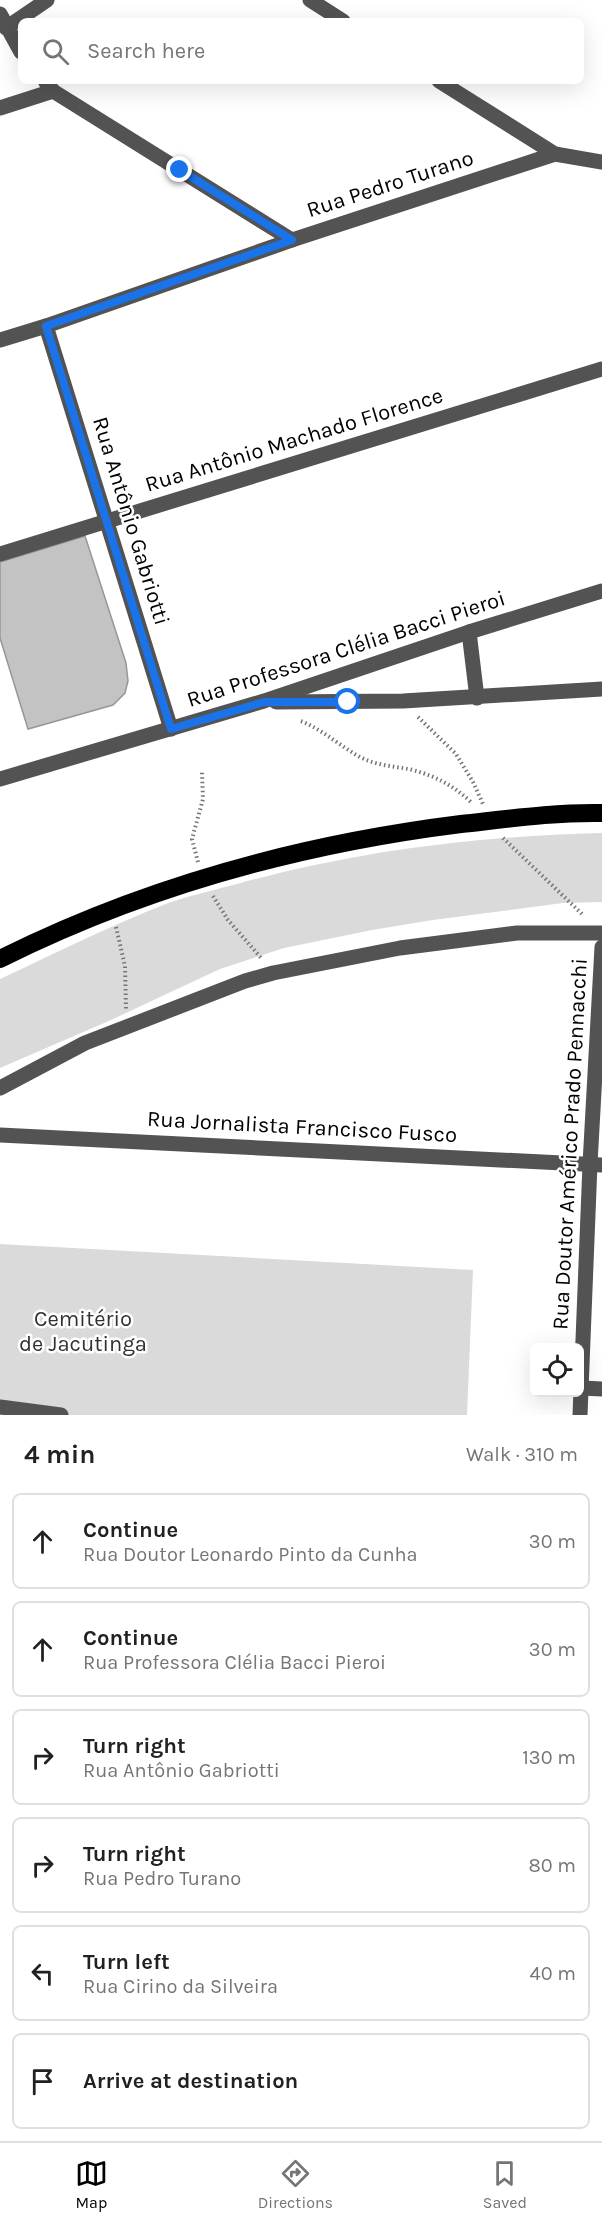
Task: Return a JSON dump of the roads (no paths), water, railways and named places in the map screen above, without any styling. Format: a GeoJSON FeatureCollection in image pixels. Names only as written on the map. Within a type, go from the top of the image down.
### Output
{"type":"FeatureCollection","features":[{"type":"Feature","properties":{"kind":"highway"},"geometry":{"type":"LineString","coordinates":[[0,959],[42,938],[112,909],[202,878],[316,848],[397,832],[490,821],[602,813]]}},
{"type":"Feature","properties":{"kind":"street"},"geometry":{"type":"LineString","coordinates":[[18,47],[3,21],[47,0]]}},
{"type":"Feature","properties":{"kind":"street"},"geometry":{"type":"LineString","coordinates":[[310,0],[338,18]]}},
{"type":"Feature","properties":{"kind":"street"},"geometry":{"type":"LineString","coordinates":[[444,84],[555,154],[602,162]]}},
{"type":"Feature","properties":{"kind":"street"},"geometry":{"type":"LineString","coordinates":[[0,108],[49,86],[292,240]]}},
{"type":"Feature","properties":{"kind":"street","name":"Rua Pedro Turano"},"geometry":{"type":"LineString","coordinates":[[0,339],[46,326],[292,240],[555,154]]}},
{"type":"Feature","properties":{"kind":"street","name":"Rua Antônio Gabriotti"},"geometry":{"type":"LineString","coordinates":[[46,326],[171,729]]}},
{"type":"Feature","properties":{"kind":"street","name":"Rua Antônio Machado Florence"},"geometry":{"type":"LineString","coordinates":[[0,554],[602,369]]}},
{"type":"Feature","properties":{"kind":"street","name":"Rua Professora Clélia Bacci Pieroi"},"geometry":{"type":"LineString","coordinates":[[0,778],[264,702],[469,632],[602,591]]}},
{"type":"Feature","properties":{"kind":"street"},"geometry":{"type":"LineString","coordinates":[[469,632],[477,698]]}},
{"type":"Feature","properties":{"kind":"street"},"geometry":{"type":"LineString","coordinates":[[264,702],[404,702],[602,689]]}},
{"type":"Feature","properties":{"kind":"street"},"geometry":{"type":"LineString","coordinates":[[0,1088],[85,1043],[245,981],[273,973],[400,948],[517,933],[602,933]]}},
{"type":"Feature","properties":{"kind":"street","name":"Rua Doutor Américo Prado Pennacchi"},"geometry":{"type":"LineString","coordinates":[[584,1356],[596,1165],[602,947]]}},
{"type":"Feature","properties":{"kind":"street","name":"Rua Jornalista Francisco Fusco"},"geometry":{"type":"LineString","coordinates":[[0,1135],[596,1165]]}},
{"type":"Feature","properties":{"kind":"street"},"geometry":{"type":"LineString","coordinates":[[584,1388],[602,1389]]}},
{"type":"Feature","properties":{"kind":"street","name":"Rua Doutor Américo Prado Pennacchi"},"geometry":{"type":"LineString","coordinates":[[580,1415],[581,1397]]}},
{"type":"Feature","properties":{"kind":"street"},"geometry":{"type":"LineString","coordinates":[[0,1407],[61,1415]]}},
{"type":"Feature","properties":{"kind":"park label","name":"Cemitério de Jacutinga"},"geometry":{"type":"Point","coordinates":[83,1332]}}]}
